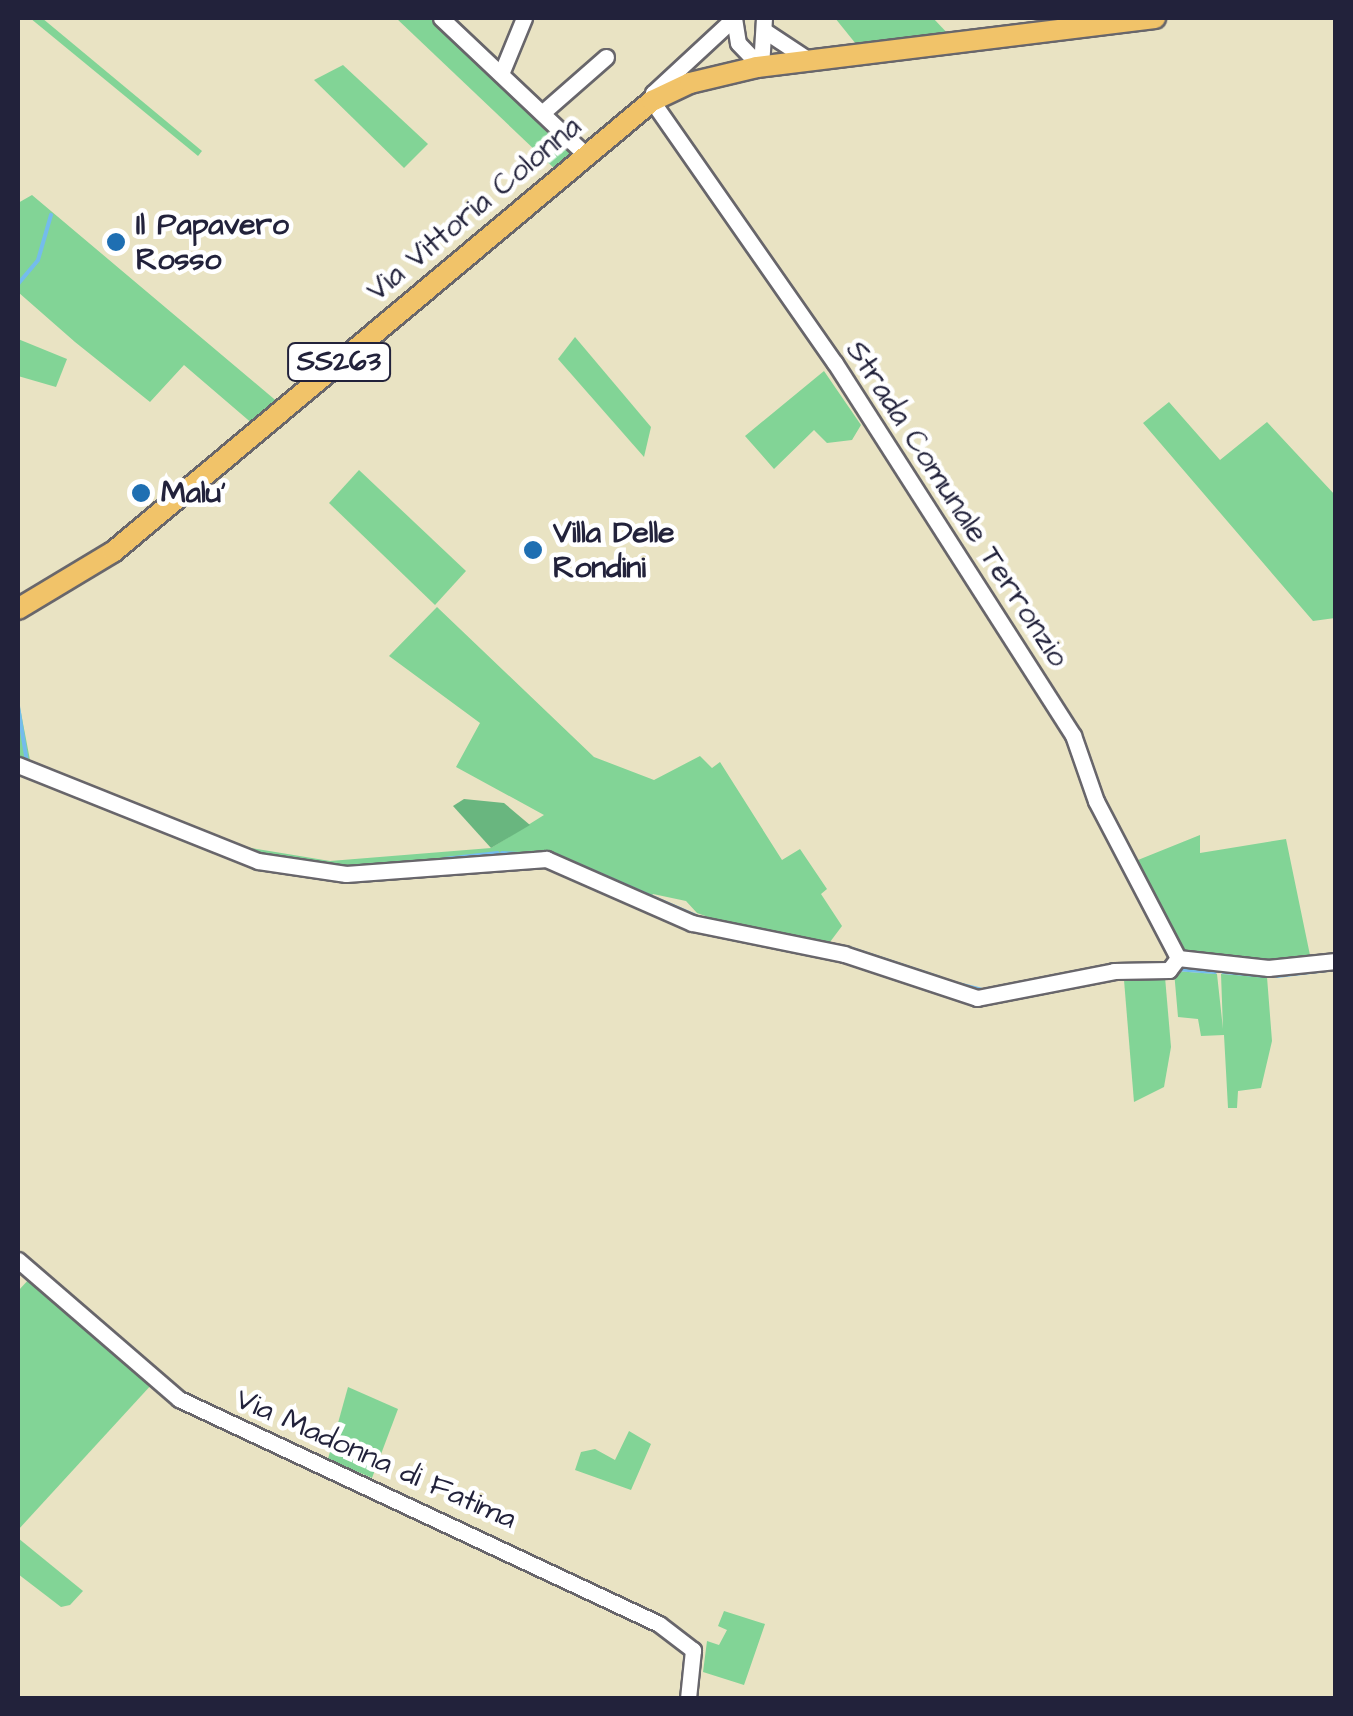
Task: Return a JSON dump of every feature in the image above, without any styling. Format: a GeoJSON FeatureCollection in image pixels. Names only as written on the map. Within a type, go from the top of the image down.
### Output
{"type":"FeatureCollection","features":[{"type":"Feature","properties":{"kind":"main road","name":"SS263"},"geometry":{"type":"LineString","coordinates":[[809,60],[1155,18]]}},
{"type":"Feature","properties":{"kind":"main road","name":"Via Vittoria Colonna"},"geometry":{"type":"LineString","coordinates":[[18,609],[113,552],[585,154],[652,102],[702,80],[809,60]]}},
{"type":"Feature","properties":{"kind":"street"},"geometry":{"type":"LineString","coordinates":[[440,18],[585,154]]}},
{"type":"Feature","properties":{"kind":"street"},"geometry":{"type":"LineString","coordinates":[[501,74],[524,18]]}},
{"type":"Feature","properties":{"kind":"street"},"geometry":{"type":"LineString","coordinates":[[734,18],[738,43],[761,67]]}},
{"type":"Feature","properties":{"kind":"street"},"geometry":{"type":"LineString","coordinates":[[652,102],[654,93],[734,18]]}},
{"type":"Feature","properties":{"kind":"street"},"geometry":{"type":"LineString","coordinates":[[764,24],[809,60]]}},
{"type":"Feature","properties":{"kind":"street"},"geometry":{"type":"LineString","coordinates":[[761,67],[764,24]]}},
{"type":"Feature","properties":{"kind":"street"},"geometry":{"type":"LineString","coordinates":[[542,114],[606,57]]}},
{"type":"Feature","properties":{"kind":"street","name":"Strada Comunale Terronzio"},"geometry":{"type":"LineString","coordinates":[[652,102],[836,363],[1072,736],[1096,801],[1178,958]]}},
{"type":"Feature","properties":{"kind":"street"},"geometry":{"type":"LineString","coordinates":[[18,765],[258,861],[346,874],[546,859],[692,923],[844,954],[977,998],[1114,971],[1169,970],[1178,958],[1268,968],[1336,961]]}},
{"type":"Feature","properties":{"kind":"street","name":"Via Madonna di Fatima"},"geometry":{"type":"LineString","coordinates":[[18,1260],[179,1399],[660,1624],[693,1650],[688,1698]]}},
{"type":"Feature","properties":{"kind":"green space"},"geometry":{"type":"Polygon","coordinates":[[[30,18],[42,18],[202,151],[198,156],[30,18]]]}},
{"type":"Feature","properties":{"kind":"green space"},"geometry":{"type":"Polygon","coordinates":[[[396,18],[437,18],[577,154],[557,171],[396,18]]]}},
{"type":"Feature","properties":{"kind":"green space"},"geometry":{"type":"Polygon","coordinates":[[[835,18],[933,18],[951,37],[860,49],[835,18]]]}},
{"type":"Feature","properties":{"kind":"green space"},"geometry":{"type":"Polygon","coordinates":[[[343,65],[428,144],[404,168],[314,80],[343,65]]]}},
{"type":"Feature","properties":{"kind":"green space"},"geometry":{"type":"Polygon","coordinates":[[[32,195],[280,404],[254,425],[184,365],[150,402],[75,342],[18,292],[18,203],[32,195]]]}},
{"type":"Feature","properties":{"kind":"green space"},"geometry":{"type":"Polygon","coordinates":[[[575,337],[651,427],[644,457],[558,359],[575,337]]]}},
{"type":"Feature","properties":{"kind":"green space"},"geometry":{"type":"Polygon","coordinates":[[[18,339],[67,359],[56,387],[18,376],[18,339]]]}},
{"type":"Feature","properties":{"kind":"green space"},"geometry":{"type":"Polygon","coordinates":[[[824,371],[861,425],[852,440],[827,443],[814,430],[774,469],[745,436],[824,371]]]}},
{"type":"Feature","properties":{"kind":"green space"},"geometry":{"type":"Polygon","coordinates":[[[1169,402],[1220,460],[1267,422],[1335,495],[1335,618],[1313,621],[1143,423],[1169,402]]]}},
{"type":"Feature","properties":{"kind":"green space"},"geometry":{"type":"Polygon","coordinates":[[[359,470],[466,571],[435,605],[329,503],[359,470]]]}},
{"type":"Feature","properties":{"kind":"green space"},"geometry":{"type":"Polygon","coordinates":[[[437,607],[594,757],[654,780],[700,756],[712,768],[720,762],[782,860],[800,849],[827,889],[821,894],[842,926],[830,942],[744,930],[697,913],[686,901],[653,894],[647,902],[548,859],[334,870],[271,862],[20,764],[18,697],[30,760],[157,817],[251,848],[330,861],[491,848],[544,815],[456,767],[480,723],[389,656],[437,607]]]}},
{"type":"Feature","properties":{"kind":"green space"},"geometry":{"type":"Polygon","coordinates":[[[464,799],[504,803],[530,825],[491,848],[453,806],[464,799]]]}},
{"type":"Feature","properties":{"kind":"green space"},"geometry":{"type":"Polygon","coordinates":[[[1200,835],[1200,853],[1286,839],[1311,960],[1275,963],[1182,950],[1133,862],[1200,835]]]}},
{"type":"Feature","properties":{"kind":"green space"},"geometry":{"type":"Polygon","coordinates":[[[1174,971],[1217,974],[1223,1029],[1221,974],[1267,977],[1272,1041],[1261,1088],[1238,1091],[1237,1108],[1228,1108],[1224,1035],[1201,1036],[1198,1019],[1178,1017],[1174,971]]]}},
{"type":"Feature","properties":{"kind":"green space"},"geometry":{"type":"Polygon","coordinates":[[[1165,977],[1171,1047],[1164,1087],[1134,1102],[1124,980],[1165,977]]]}},
{"type":"Feature","properties":{"kind":"green space"},"geometry":{"type":"Polygon","coordinates":[[[31,1277],[153,1383],[18,1530],[18,1291],[31,1277]]]}},
{"type":"Feature","properties":{"kind":"green space"},"geometry":{"type":"Polygon","coordinates":[[[348,1387],[398,1409],[372,1478],[328,1459],[348,1387]]]}},
{"type":"Feature","properties":{"kind":"green space"},"geometry":{"type":"Polygon","coordinates":[[[629,1431],[651,1444],[631,1490],[575,1470],[581,1452],[595,1449],[615,1460],[629,1431]]]}},
{"type":"Feature","properties":{"kind":"green space"},"geometry":{"type":"Polygon","coordinates":[[[18,1538],[83,1591],[70,1605],[61,1607],[18,1574],[18,1538]]]}},
{"type":"Feature","properties":{"kind":"green space"},"geometry":{"type":"Polygon","coordinates":[[[724,1611],[765,1624],[744,1685],[703,1672],[707,1641],[719,1645],[727,1630],[718,1626],[724,1611]]]}},
{"type":"Feature","properties":{"kind":"waterway"},"geometry":{"type":"LineString","coordinates":[[18,284],[38,260],[51,215]]}},
{"type":"Feature","properties":{"kind":"waterway"},"geometry":{"type":"LineString","coordinates":[[18,706],[27,762]]}},
{"type":"Feature","properties":{"kind":"waterway"},"geometry":{"type":"LineString","coordinates":[[444,859],[498,853]]}},
{"type":"Feature","properties":{"kind":"waterway"},"geometry":{"type":"LineString","coordinates":[[502,853],[519,854]]}},
{"type":"Feature","properties":{"kind":"waterway"},"geometry":{"type":"LineString","coordinates":[[558,856],[696,916]]}},
{"type":"Feature","properties":{"kind":"waterway"},"geometry":{"type":"LineString","coordinates":[[849,948],[940,978]]}},
{"type":"Feature","properties":{"kind":"waterway"},"geometry":{"type":"LineString","coordinates":[[1175,969],[1215,972]]}},
{"type":"Feature","properties":{"kind":"waterway"},"geometry":{"type":"LineString","coordinates":[[1277,976],[1336,969]]}},
{"type":"Feature","properties":{"kind":"waterway"},"geometry":{"type":"LineString","coordinates":[[1223,972],[1267,976]]}},
{"type":"Feature","properties":{"kind":"waterway"},"geometry":{"type":"LineString","coordinates":[[958,984],[982,990]]}},
{"type":"Feature","properties":{"kind":"place","name":"Il Papavero Rosso"},"geometry":{"type":"Point","coordinates":[116,242]}},
{"type":"Feature","properties":{"kind":"place","name":"Malu'"},"geometry":{"type":"Point","coordinates":[141,493]}},
{"type":"Feature","properties":{"kind":"place","name":"Villa Delle Rondini"},"geometry":{"type":"Point","coordinates":[533,550]}}]}
